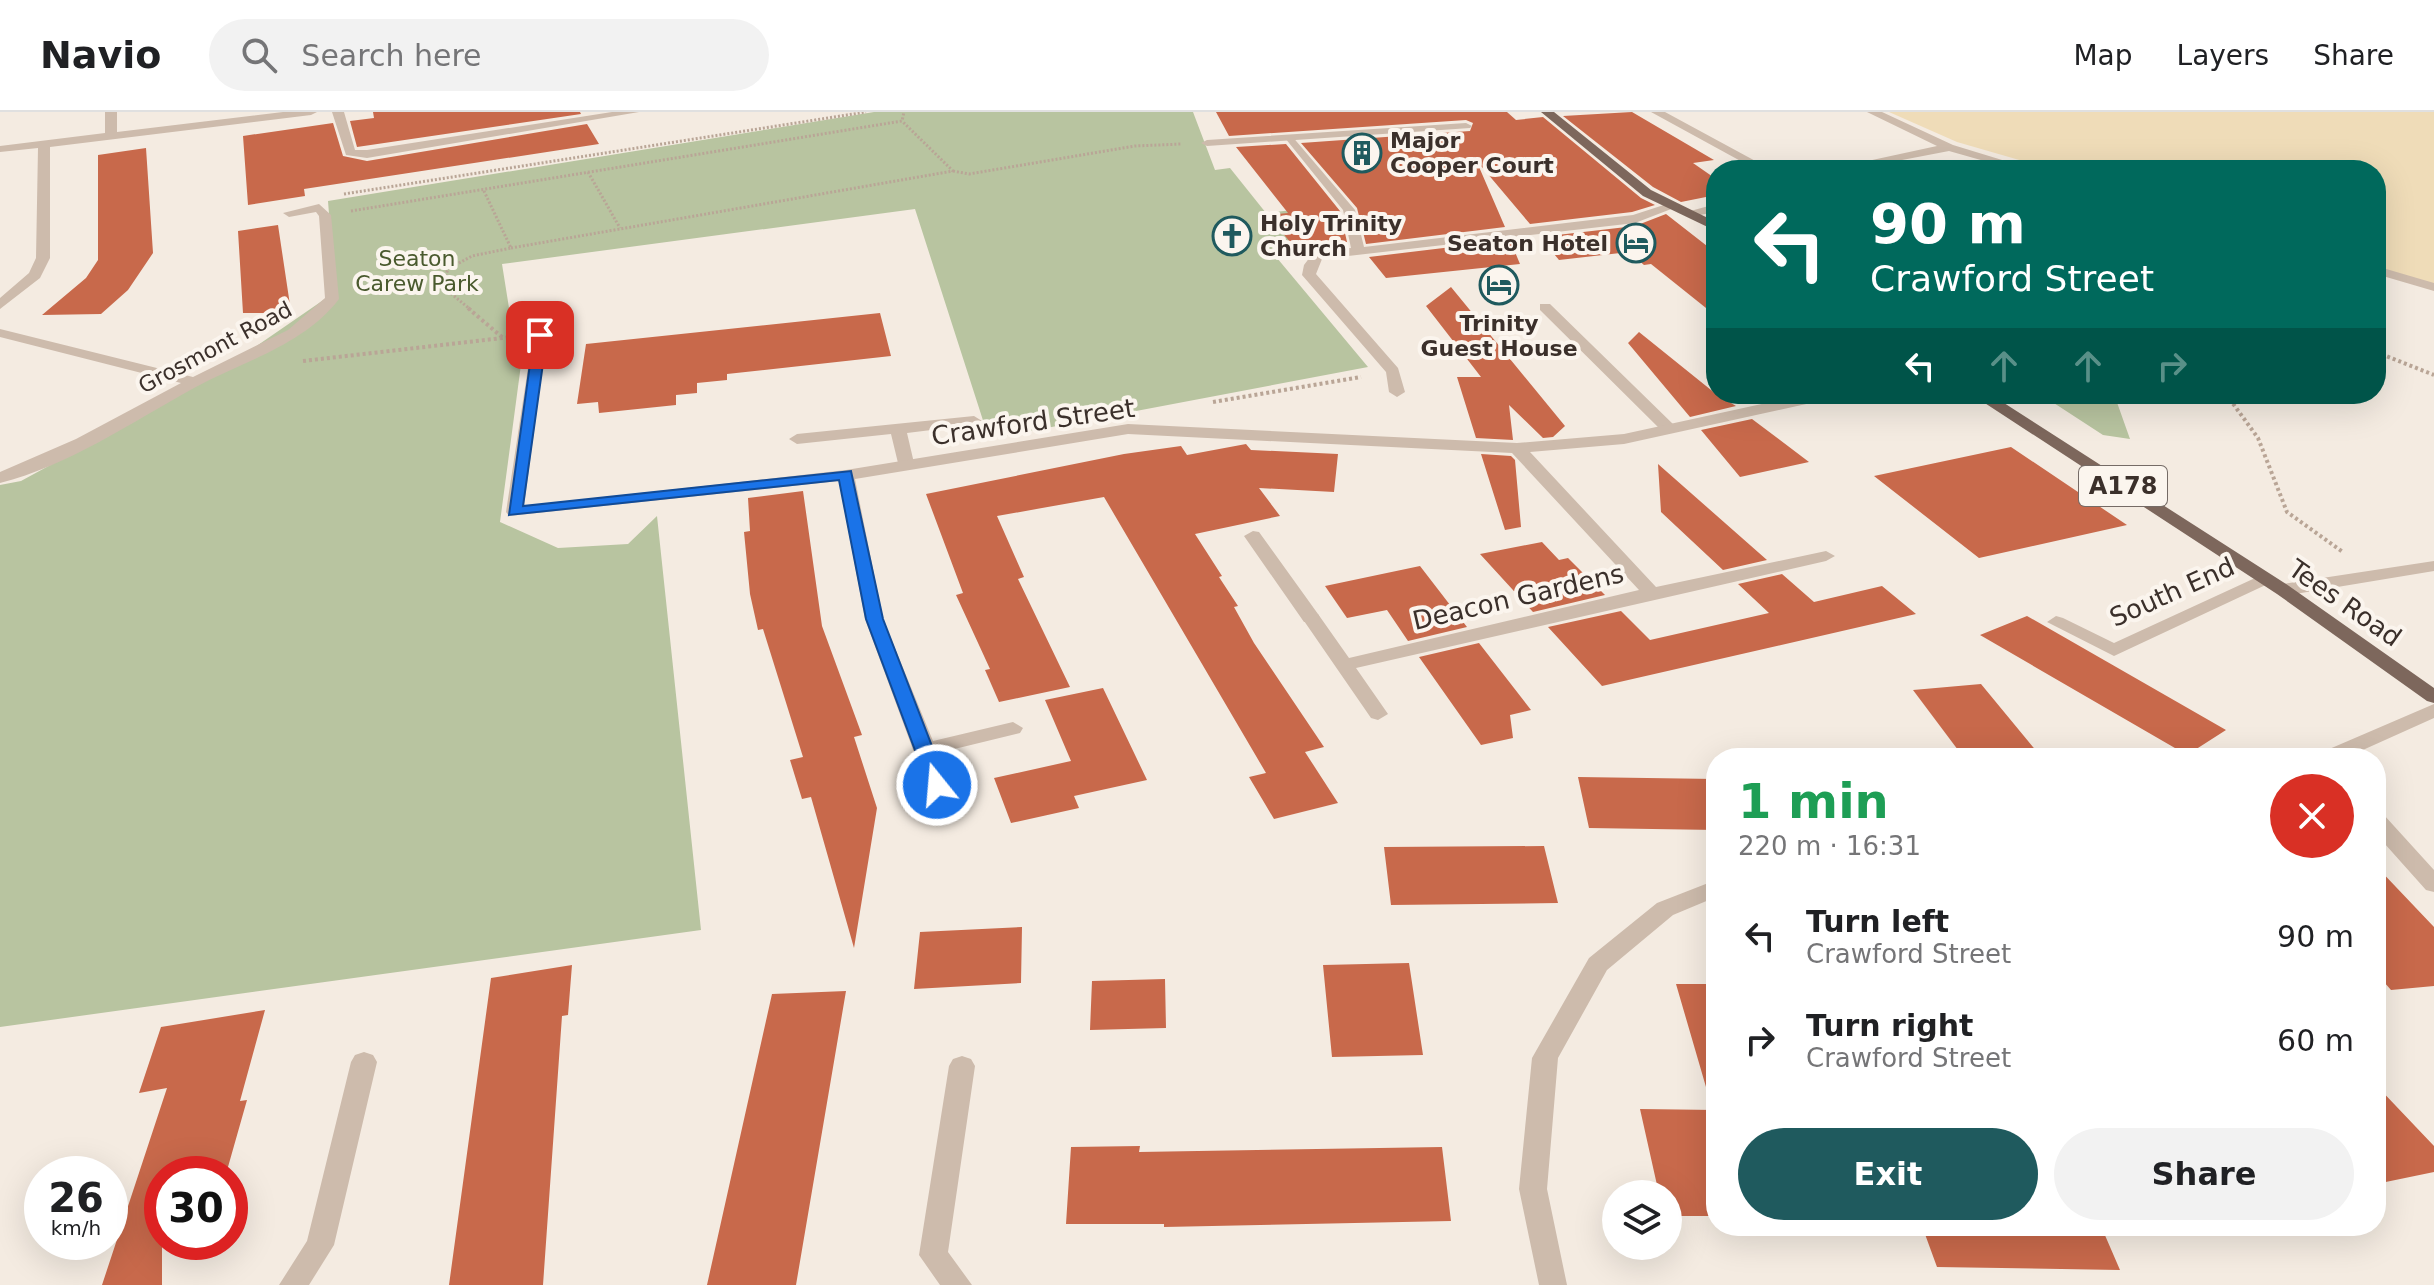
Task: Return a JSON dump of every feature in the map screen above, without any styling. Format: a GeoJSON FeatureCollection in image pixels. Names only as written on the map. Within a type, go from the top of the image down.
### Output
{"type":"FeatureCollection","features":[{"type":"Feature","properties":{"kind":"main road"},"geometry":{"type":"LineString","coordinates":[[1547,112],[1647,193],[1706,222]]}},
{"type":"Feature","properties":{"kind":"main road","name":"A178"},"geometry":{"type":"LineString","coordinates":[[1995,404],[2266,578]]}},
{"type":"Feature","properties":{"kind":"main road","name":"Tees Road"},"geometry":{"type":"LineString","coordinates":[[2266,578],[2434,697]]}},
{"type":"Feature","properties":{"kind":"street"},"geometry":{"type":"LineString","coordinates":[[111,112],[111,134]]}},
{"type":"Feature","properties":{"kind":"street"},"geometry":{"type":"LineString","coordinates":[[0,149],[111,134],[209,127],[311,112]]}},
{"type":"Feature","properties":{"kind":"street"},"geometry":{"type":"LineString","coordinates":[[338,112],[350,153],[367,154],[519,126],[633,112]]}},
{"type":"Feature","properties":{"kind":"street"},"geometry":{"type":"LineString","coordinates":[[1657,112],[1747,160]]}},
{"type":"Feature","properties":{"kind":"street"},"geometry":{"type":"LineString","coordinates":[[1873,112],[1949,147],[1994,160]]}},
{"type":"Feature","properties":{"kind":"street"},"geometry":{"type":"LineString","coordinates":[[1207,143],[1466,126]]}},
{"type":"Feature","properties":{"kind":"street"},"geometry":{"type":"LineString","coordinates":[[1291,138],[1349,210],[1358,249]]}},
{"type":"Feature","properties":{"kind":"street"},"geometry":{"type":"LineString","coordinates":[[0,305],[35,275],[43,258],[44,143]]}},
{"type":"Feature","properties":{"kind":"street"},"geometry":{"type":"LineString","coordinates":[[1879,160],[1949,147]]}},
{"type":"Feature","properties":{"kind":"street"},"geometry":{"type":"LineString","coordinates":[[1397,392],[1393,371],[1309,275],[1311,265],[1318,256],[1635,219],[1673,206]]}},
{"type":"Feature","properties":{"kind":"street","name":"Grosmont Road"},"geometry":{"type":"LineString","coordinates":[[0,478],[80,446],[195,382],[299,330],[332,299],[325,215],[319,208],[289,213]]}},
{"type":"Feature","properties":{"kind":"street"},"geometry":{"type":"LineString","coordinates":[[1689,213],[1706,210]]}},
{"type":"Feature","properties":{"kind":"street"},"geometry":{"type":"LineString","coordinates":[[2386,273],[2434,287]]}},
{"type":"Feature","properties":{"kind":"street"},"geometry":{"type":"LineString","coordinates":[[1545,307],[1669,429]]}},
{"type":"Feature","properties":{"kind":"street"},"geometry":{"type":"LineString","coordinates":[[0,333],[195,382]]}},
{"type":"Feature","properties":{"kind":"street","name":"Crawford Street"},"geometry":{"type":"LineString","coordinates":[[540,335],[515,512],[846,475],[1128,429],[1517,448],[1624,439],[1783,404]]}},
{"type":"Feature","properties":{"kind":"street"},"geometry":{"type":"LineString","coordinates":[[797,439],[974,421]]}},
{"type":"Feature","properties":{"kind":"street"},"geometry":{"type":"LineString","coordinates":[[898,429],[906,463]]}},
{"type":"Feature","properties":{"kind":"street","name":"Deacon Gardens"},"geometry":{"type":"LineString","coordinates":[[1343,665],[1652,593],[1517,448]]}},
{"type":"Feature","properties":{"kind":"street"},"geometry":{"type":"LineString","coordinates":[[846,475],[874,619],[926,749],[937,785]]}},
{"type":"Feature","properties":{"kind":"street"},"geometry":{"type":"LineString","coordinates":[[1253,536],[1378,714]]}},
{"type":"Feature","properties":{"kind":"street"},"geometry":{"type":"LineString","coordinates":[[1652,593],[1826,556]]}},
{"type":"Feature","properties":{"kind":"street"},"geometry":{"type":"LineString","coordinates":[[2283,590],[2434,566]]}},
{"type":"Feature","properties":{"kind":"street","name":"South End"},"geometry":{"type":"LineString","coordinates":[[2056,622],[2114,650],[2266,578]]}},
{"type":"Feature","properties":{"kind":"street"},"geometry":{"type":"LineString","coordinates":[[2349,748],[2434,710]]}},
{"type":"Feature","properties":{"kind":"street"},"geometry":{"type":"LineString","coordinates":[[926,749],[1013,728]]}},
{"type":"Feature","properties":{"kind":"street"},"geometry":{"type":"LineString","coordinates":[[2386,831],[2434,884]]}},
{"type":"Feature","properties":{"kind":"street"},"geometry":{"type":"LineString","coordinates":[[1553,1285],[1533,1189],[1545,1058],[1598,964],[1665,909],[1706,892]]}},
{"type":"Feature","properties":{"kind":"street"},"geometry":{"type":"LineString","coordinates":[[293,1285],[320,1245],[364,1062]]}},
{"type":"Feature","properties":{"kind":"street"},"geometry":{"type":"LineString","coordinates":[[958,1285],[933,1255],[962,1066]]}},
{"type":"Feature","properties":{"kind":"path"},"geometry":{"type":"LineString","coordinates":[[339,194],[553,164],[866,112]]}},
{"type":"Feature","properties":{"kind":"path"},"geometry":{"type":"LineString","coordinates":[[902,121],[904,112]]}},
{"type":"Feature","properties":{"kind":"path"},"geometry":{"type":"LineString","coordinates":[[902,121],[953,171]]}},
{"type":"Feature","properties":{"kind":"path"},"geometry":{"type":"LineString","coordinates":[[343,212],[902,121]]}},
{"type":"Feature","properties":{"kind":"path"},"geometry":{"type":"LineString","coordinates":[[503,338],[442,286],[448,269],[472,256],[511,248],[953,171],[969,174],[1135,146],[1207,143]]}},
{"type":"Feature","properties":{"kind":"path"},"geometry":{"type":"LineString","coordinates":[[553,164],[561,177]]}},
{"type":"Feature","properties":{"kind":"path"},"geometry":{"type":"LineString","coordinates":[[588,172],[620,228]]}},
{"type":"Feature","properties":{"kind":"path"},"geometry":{"type":"LineString","coordinates":[[595,185],[603,184]]}},
{"type":"Feature","properties":{"kind":"path"},"geometry":{"type":"LineString","coordinates":[[483,189],[511,248]]}},
{"type":"Feature","properties":{"kind":"path"},"geometry":{"type":"LineString","coordinates":[[292,363],[540,335]]}},
{"type":"Feature","properties":{"kind":"path"},"geometry":{"type":"LineString","coordinates":[[2386,356],[2434,375]]}},
{"type":"Feature","properties":{"kind":"path"},"geometry":{"type":"LineString","coordinates":[[1200,404],[1393,371]]}},
{"type":"Feature","properties":{"kind":"path"},"geometry":{"type":"LineString","coordinates":[[2233,404],[2258,438],[2287,512],[2373,575]]}},
{"type":"Feature","properties":{"kind":"green space","name":"Seaton Carew Park"},"geometry":{"type":"Polygon","coordinates":[[[874,112],[1193,112],[1215,170],[1230,168],[1266,213],[1330,206],[1326,242],[1295,248],[1277,258],[1368,367],[989,439],[915,209],[502,264],[513,333],[509,341],[524,342],[500,522],[558,548],[628,544],[657,516],[701,930],[0,1027],[0,485],[21,481],[210,378],[335,292],[328,201],[874,112]]]}},
{"type":"Feature","properties":{"kind":"green space"},"geometry":{"type":"Polygon","coordinates":[[[2055,404],[2118,404],[2130,439],[2103,435],[2055,404]]]}},
{"type":"Feature","properties":{"kind":"sand"},"geometry":{"type":"Polygon","coordinates":[[[1889,112],[2434,112],[2434,284],[2386,271],[2386,160],[2019,160],[1957,142],[1889,112]]]}},
{"type":"Feature","properties":{"kind":"building"},"geometry":{"type":"Polygon","coordinates":[[[373,112],[581,114],[357,147],[350,121],[374,118],[373,112]]]}},
{"type":"Feature","properties":{"kind":"building"},"geometry":{"type":"Polygon","coordinates":[[[1216,112],[1507,112],[1516,120],[1543,117],[1641,198],[1655,205],[1632,212],[1530,224],[1476,160],[1505,227],[1366,244],[1357,208],[1301,143],[1470,131],[1473,123],[1466,120],[1229,136],[1216,112]]]}},
{"type":"Feature","properties":{"kind":"building"},"geometry":{"type":"Polygon","coordinates":[[[1632,112],[1714,160],[1693,163],[1706,172],[1706,197],[1681,202],[1653,187],[1563,116],[1632,112]]]}},
{"type":"Feature","properties":{"kind":"building"},"geometry":{"type":"Polygon","coordinates":[[[333,123],[343,156],[367,161],[587,124],[599,144],[304,189],[305,196],[248,205],[243,136],[333,123]]]}},
{"type":"Feature","properties":{"kind":"building"},"geometry":{"type":"Polygon","coordinates":[[[1286,144],[1340,211],[1347,242],[1295,248],[1268,215],[1288,213],[1236,147],[1286,144]]]}},
{"type":"Feature","properties":{"kind":"building"},"geometry":{"type":"Polygon","coordinates":[[[146,148],[153,253],[128,290],[101,314],[42,315],[86,278],[98,260],[98,155],[146,148]]]}},
{"type":"Feature","properties":{"kind":"building"},"geometry":{"type":"Polygon","coordinates":[[[1666,214],[1706,245],[1706,308],[1651,264],[1644,265],[1629,252],[1559,260],[1540,237],[1635,226],[1666,214]]]}},
{"type":"Feature","properties":{"kind":"building"},"geometry":{"type":"Polygon","coordinates":[[[278,225],[290,305],[274,313],[243,313],[238,231],[278,225]]]}},
{"type":"Feature","properties":{"kind":"building"},"geometry":{"type":"Polygon","coordinates":[[[1510,240],[1520,264],[1386,278],[1369,257],[1510,240]]]}},
{"type":"Feature","properties":{"kind":"building"},"geometry":{"type":"Polygon","coordinates":[[[1451,287],[1565,426],[1553,437],[1543,438],[1509,405],[1513,440],[1476,438],[1457,377],[1481,377],[1426,306],[1451,287]]]}},
{"type":"Feature","properties":{"kind":"building"},"geometry":{"type":"Polygon","coordinates":[[[880,313],[891,356],[727,374],[727,380],[697,383],[697,393],[676,395],[676,405],[599,413],[598,402],[577,404],[586,344],[880,313]]]}},
{"type":"Feature","properties":{"kind":"building"},"geometry":{"type":"Polygon","coordinates":[[[1639,332],[1706,386],[1706,404],[1736,406],[1690,417],[1628,343],[1639,332]]]}},
{"type":"Feature","properties":{"kind":"building"},"geometry":{"type":"Polygon","coordinates":[[[1752,419],[1809,462],[1740,477],[1701,430],[1752,419]]]}},
{"type":"Feature","properties":{"kind":"building"},"geometry":{"type":"Polygon","coordinates":[[[1246,444],[1251,450],[1338,454],[1334,492],[1259,488],[1280,516],[1195,534],[1222,576],[1219,577],[1238,606],[1234,607],[1254,643],[1324,747],[1305,752],[1338,803],[1274,819],[1249,777],[1266,773],[1104,497],[997,516],[1024,577],[1018,579],[1070,687],[999,702],[985,670],[990,669],[956,595],[963,593],[926,494],[1124,454],[1181,446],[1187,455],[1246,444]]]}},
{"type":"Feature","properties":{"kind":"building"},"geometry":{"type":"Polygon","coordinates":[[[2011,447],[2127,525],[1979,558],[1874,476],[2011,447]]]}},
{"type":"Feature","properties":{"kind":"building"},"geometry":{"type":"Polygon","coordinates":[[[1481,454],[1511,456],[1515,460],[1521,527],[1505,530],[1481,454]]]}},
{"type":"Feature","properties":{"kind":"building"},"geometry":{"type":"Polygon","coordinates":[[[1658,464],[1767,560],[1723,570],[1661,512],[1658,464]]]}},
{"type":"Feature","properties":{"kind":"building"},"geometry":{"type":"Polygon","coordinates":[[[803,491],[822,626],[862,735],[854,737],[877,808],[854,948],[811,797],[802,799],[790,760],[803,757],[763,629],[758,630],[750,594],[744,532],[750,531],[748,498],[803,491]]]}},
{"type":"Feature","properties":{"kind":"building"},"geometry":{"type":"Polygon","coordinates":[[[1542,542],[1559,560],[1568,558],[1605,595],[1533,612],[1480,554],[1542,542]]]}},
{"type":"Feature","properties":{"kind":"building"},"geometry":{"type":"Polygon","coordinates":[[[1420,566],[1467,627],[1408,641],[1387,610],[1347,618],[1325,586],[1420,566]]]}},
{"type":"Feature","properties":{"kind":"building"},"geometry":{"type":"Polygon","coordinates":[[[1782,574],[1814,602],[1882,586],[1916,614],[1602,686],[1548,627],[1621,611],[1650,640],[1769,613],[1738,584],[1782,574]]]}},
{"type":"Feature","properties":{"kind":"building"},"geometry":{"type":"Polygon","coordinates":[[[2027,616],[2226,730],[2198,748],[2175,748],[1980,635],[2027,616]]]}},
{"type":"Feature","properties":{"kind":"building"},"geometry":{"type":"Polygon","coordinates":[[[1479,643],[1531,710],[1510,715],[1513,738],[1481,745],[1419,657],[1479,643]]]}},
{"type":"Feature","properties":{"kind":"building"},"geometry":{"type":"Polygon","coordinates":[[[1981,684],[2034,748],[1956,748],[1913,690],[1981,684]]]}},
{"type":"Feature","properties":{"kind":"building"},"geometry":{"type":"Polygon","coordinates":[[[1103,688],[1147,780],[1074,796],[1079,808],[1011,823],[994,778],[1071,761],[1045,700],[1103,688]]]}},
{"type":"Feature","properties":{"kind":"building"},"geometry":{"type":"Polygon","coordinates":[[[1578,777],[1706,779],[1706,830],[1589,828],[1578,777]]]}},
{"type":"Feature","properties":{"kind":"building"},"geometry":{"type":"Polygon","coordinates":[[[1544,846],[1558,903],[1391,905],[1384,847],[1544,846]]]}},
{"type":"Feature","properties":{"kind":"building"},"geometry":{"type":"Polygon","coordinates":[[[2386,877],[2434,927],[2434,986],[2391,990],[2386,984],[2386,877]]]}},
{"type":"Feature","properties":{"kind":"building"},"geometry":{"type":"Polygon","coordinates":[[[1022,927],[1021,983],[914,989],[920,932],[1022,927]]]}},
{"type":"Feature","properties":{"kind":"building"},"geometry":{"type":"Polygon","coordinates":[[[1409,963],[1423,1055],[1332,1057],[1323,965],[1409,963]]]}},
{"type":"Feature","properties":{"kind":"building"},"geometry":{"type":"Polygon","coordinates":[[[572,965],[568,1015],[562,1016],[543,1285],[449,1285],[491,978],[572,965]]]}},
{"type":"Feature","properties":{"kind":"building"},"geometry":{"type":"Polygon","coordinates":[[[1165,979],[1166,1028],[1090,1030],[1092,981],[1165,979]]]}},
{"type":"Feature","properties":{"kind":"building"},"geometry":{"type":"Polygon","coordinates":[[[1676,984],[1706,984],[1706,1087],[1676,984]]]}},
{"type":"Feature","properties":{"kind":"building"},"geometry":{"type":"Polygon","coordinates":[[[846,991],[796,1285],[707,1285],[772,994],[846,991]]]}},
{"type":"Feature","properties":{"kind":"building"},"geometry":{"type":"Polygon","coordinates":[[[265,1010],[240,1101],[247,1100],[231,1156],[145,1156],[167,1088],[139,1093],[161,1027],[265,1010]]]}},
{"type":"Feature","properties":{"kind":"building"},"geometry":{"type":"Polygon","coordinates":[[[2386,1096],[2434,1146],[2434,1172],[2386,1182],[2386,1096]]]}},
{"type":"Feature","properties":{"kind":"building"},"geometry":{"type":"Polygon","coordinates":[[[1640,1109],[1706,1110],[1706,1216],[1682,1216],[1682,1180],[1656,1180],[1640,1109]]]}},
{"type":"Feature","properties":{"kind":"building"},"geometry":{"type":"Polygon","coordinates":[[[1140,1146],[1139,1152],[1442,1147],[1451,1221],[1164,1227],[1164,1224],[1066,1224],[1071,1147],[1140,1146]]]}},
{"type":"Feature","properties":{"kind":"building"},"geometry":{"type":"Polygon","coordinates":[[[144,1158],[144,1260],[162,1260],[162,1285],[102,1285],[110,1260],[128,1260],[128,1206],[144,1158]]]}},
{"type":"Feature","properties":{"kind":"building"},"geometry":{"type":"Polygon","coordinates":[[[1926,1236],[2105,1236],[2120,1270],[1937,1267],[1926,1236]]]}},
{"type":"Feature","properties":{"kind":"place","name":"Major Cooper Court"},"geometry":{"type":"Point","coordinates":[1362,153]}},
{"type":"Feature","properties":{"kind":"place","name":"Holy Trinity Church"},"geometry":{"type":"Point","coordinates":[1232,236]}},
{"type":"Feature","properties":{"kind":"place","name":"Seaton Hotel"},"geometry":{"type":"Point","coordinates":[1636,243]}},
{"type":"Feature","properties":{"kind":"place","name":"Trinity Guest House"},"geometry":{"type":"Point","coordinates":[1499,285]}},
{"type":"Feature","properties":{"kind":"route"},"geometry":{"type":"LineString","coordinates":[[540,335],[515,512],[846,475],[874,619],[926,749],[937,785]]}}]}
